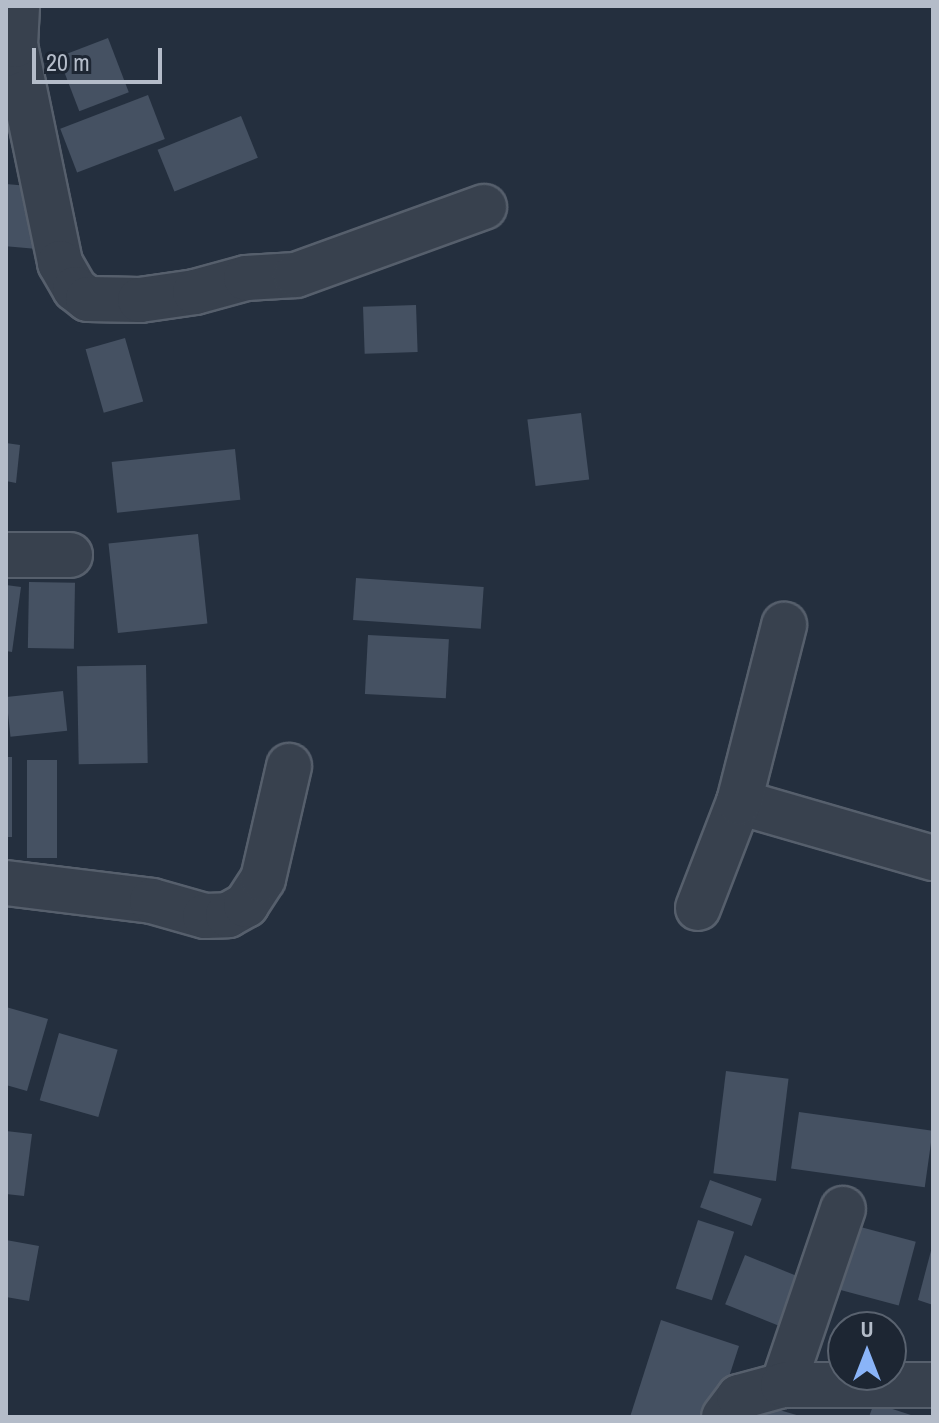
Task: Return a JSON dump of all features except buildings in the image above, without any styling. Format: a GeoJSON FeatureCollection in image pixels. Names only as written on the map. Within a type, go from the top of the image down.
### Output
{"type":"FeatureCollection","features":[{"type":"Feature","properties":{"kind":"street"},"geometry":{"type":"LineString","coordinates":[[15,24],[60,263],[75,289],[88,299],[140,300],[195,292],[246,278],[296,275],[484,207]]}},
{"type":"Feature","properties":{"kind":"street"},"geometry":{"type":"LineString","coordinates":[[6,555],[70,555]]}},
{"type":"Feature","properties":{"kind":"street"},"geometry":{"type":"LineString","coordinates":[[698,908],[739,802],[784,625]]}},
{"type":"Feature","properties":{"kind":"street"},"geometry":{"type":"LineString","coordinates":[[6,883],[152,901],[205,916],[228,915],[246,905],[263,879],[289,766]]}},
{"type":"Feature","properties":{"kind":"street"},"geometry":{"type":"LineString","coordinates":[[739,802],[933,858]]}},
{"type":"Feature","properties":{"kind":"street"},"geometry":{"type":"LineString","coordinates":[[783,1385],[843,1209]]}},
{"type":"Feature","properties":{"kind":"street"},"geometry":{"type":"LineString","coordinates":[[724,1417],[739,1397],[783,1385],[933,1385]]}}]}
